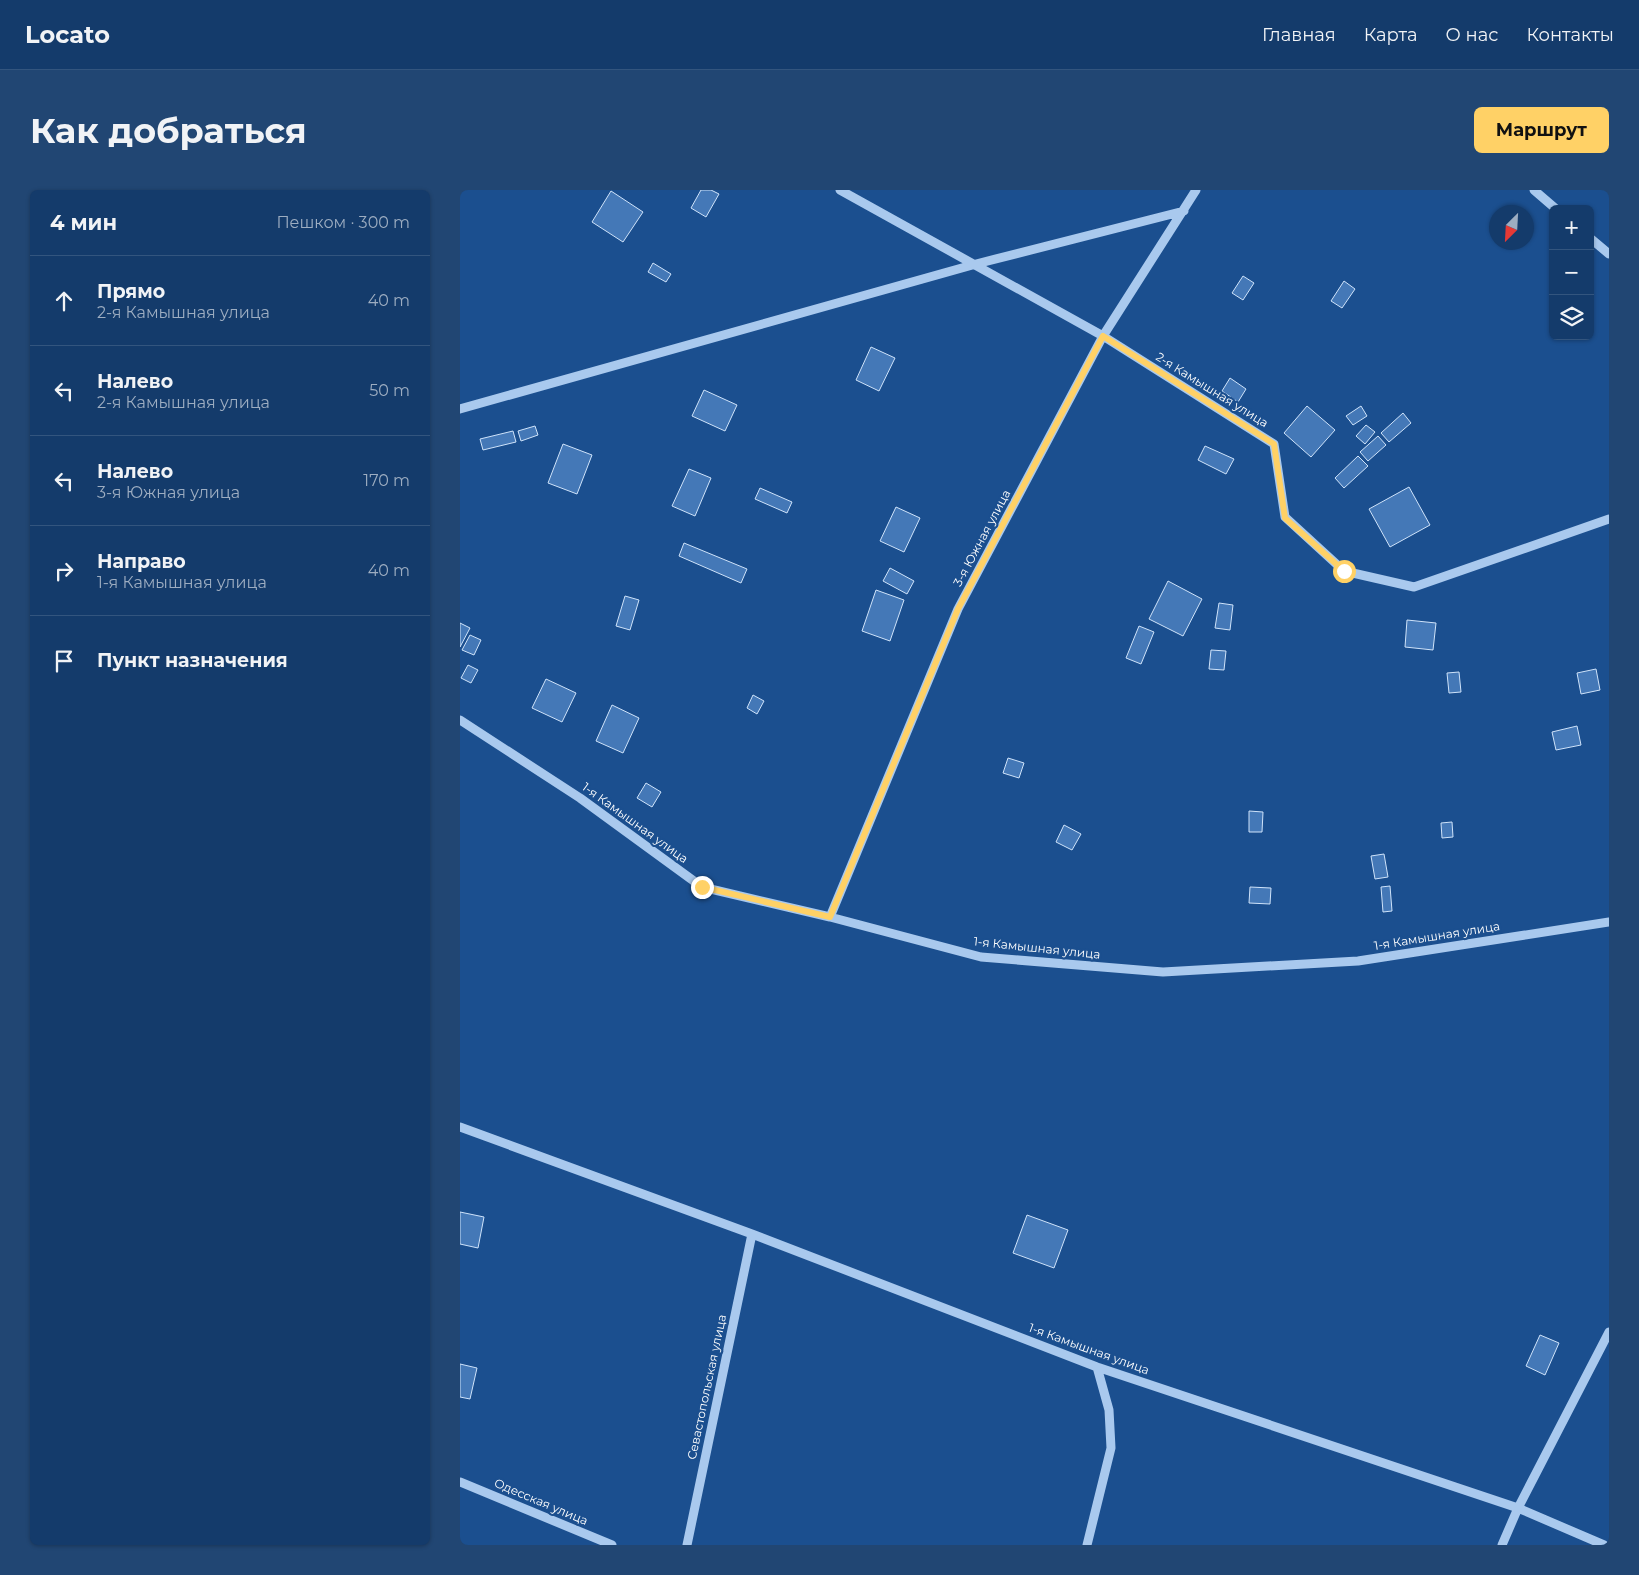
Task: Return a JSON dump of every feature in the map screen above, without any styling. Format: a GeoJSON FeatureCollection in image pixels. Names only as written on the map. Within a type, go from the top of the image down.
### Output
{"type":"FeatureCollection","features":[{"type":"Feature","properties":{"kind":"street","name":"2-я Камышная улица"},"geometry":{"type":"LineString","coordinates":[[840,190],[1103,336],[1274,444],[1285,518],[1344,571],[1414,587],[1609,519]]}},
{"type":"Feature","properties":{"kind":"street","name":"3-я Южная улица"},"geometry":{"type":"LineString","coordinates":[[830,917],[958,609],[1103,336],[1196,190]]}},
{"type":"Feature","properties":{"kind":"street"},"geometry":{"type":"LineString","coordinates":[[1534,190],[1551,205]]}},
{"type":"Feature","properties":{"kind":"street"},"geometry":{"type":"LineString","coordinates":[[460,410],[976,264],[1184,211]]}},
{"type":"Feature","properties":{"kind":"street"},"geometry":{"type":"LineString","coordinates":[[1594,241],[1609,254]]}},
{"type":"Feature","properties":{"kind":"street","name":"1-я Камышная улица"},"geometry":{"type":"LineString","coordinates":[[460,720],[580,798],[702,887],[830,917],[981,957],[1163,972],[1358,962],[1609,922]]}},
{"type":"Feature","properties":{"kind":"street","name":"1-я Камышная улица"},"geometry":{"type":"LineString","coordinates":[[460,1127],[752,1234],[1096,1367],[1518,1508],[1604,1545]]}},
{"type":"Feature","properties":{"kind":"street","name":"Севастопольская улица"},"geometry":{"type":"LineString","coordinates":[[687,1545],[752,1234]]}},
{"type":"Feature","properties":{"kind":"street"},"geometry":{"type":"LineString","coordinates":[[1502,1545],[1518,1508],[1605,1349],[1609,1332]]}},
{"type":"Feature","properties":{"kind":"street"},"geometry":{"type":"LineString","coordinates":[[1088,1545],[1111,1448],[1109,1410],[1096,1367]]}},
{"type":"Feature","properties":{"kind":"street","name":"Одесская улица"},"geometry":{"type":"LineString","coordinates":[[460,1482],[612,1545]]}},
{"type":"Feature","properties":{"kind":"building"},"geometry":{"type":"Polygon","coordinates":[[[701,190],[711,190],[719,194],[706,217],[691,208],[701,190]]]}},
{"type":"Feature","properties":{"kind":"building"},"geometry":{"type":"Polygon","coordinates":[[[611,191],[643,212],[623,242],[592,222],[611,191]]]}},
{"type":"Feature","properties":{"kind":"building"},"geometry":{"type":"Polygon","coordinates":[[[653,263],[671,274],[666,282],[648,272],[653,263]]]}},
{"type":"Feature","properties":{"kind":"building"},"geometry":{"type":"Polygon","coordinates":[[[1243,276],[1254,283],[1243,300],[1232,293],[1243,276]]]}},
{"type":"Feature","properties":{"kind":"building"},"geometry":{"type":"Polygon","coordinates":[[[1344,281],[1355,289],[1342,308],[1331,301],[1344,281]]]}},
{"type":"Feature","properties":{"kind":"building"},"geometry":{"type":"Polygon","coordinates":[[[871,347],[895,358],[879,391],[856,380],[871,347]]]}},
{"type":"Feature","properties":{"kind":"building"},"geometry":{"type":"Polygon","coordinates":[[[1230,378],[1246,389],[1238,402],[1222,391],[1230,378]]]}},
{"type":"Feature","properties":{"kind":"building"},"geometry":{"type":"Polygon","coordinates":[[[704,390],[737,405],[725,431],[692,416],[704,390]]]}},
{"type":"Feature","properties":{"kind":"building"},"geometry":{"type":"Polygon","coordinates":[[[1307,406],[1335,430],[1311,457],[1284,433],[1307,406]]]}},
{"type":"Feature","properties":{"kind":"building"},"geometry":{"type":"Polygon","coordinates":[[[1361,406],[1367,416],[1353,425],[1346,416],[1361,406]]]}},
{"type":"Feature","properties":{"kind":"building"},"geometry":{"type":"Polygon","coordinates":[[[1403,413],[1411,423],[1389,442],[1381,433],[1403,413]]]}},
{"type":"Feature","properties":{"kind":"building"},"geometry":{"type":"Polygon","coordinates":[[[1366,425],[1375,432],[1365,444],[1356,436],[1366,425]]]}},
{"type":"Feature","properties":{"kind":"building"},"geometry":{"type":"Polygon","coordinates":[[[535,426],[538,435],[521,441],[518,431],[535,426]]]}},
{"type":"Feature","properties":{"kind":"building"},"geometry":{"type":"Polygon","coordinates":[[[513,431],[516,442],[483,450],[480,439],[513,431]]]}},
{"type":"Feature","properties":{"kind":"building"},"geometry":{"type":"Polygon","coordinates":[[[1378,436],[1386,445],[1368,461],[1360,452],[1378,436]]]}},
{"type":"Feature","properties":{"kind":"building"},"geometry":{"type":"Polygon","coordinates":[[[563,444],[592,455],[577,494],[548,483],[563,444]]]}},
{"type":"Feature","properties":{"kind":"building"},"geometry":{"type":"Polygon","coordinates":[[[1205,446],[1234,459],[1226,474],[1198,460],[1205,446]]]}},
{"type":"Feature","properties":{"kind":"building"},"geometry":{"type":"Polygon","coordinates":[[[1358,456],[1368,466],[1344,488],[1335,478],[1358,456]]]}},
{"type":"Feature","properties":{"kind":"building"},"geometry":{"type":"Polygon","coordinates":[[[689,469],[711,478],[695,516],[672,506],[689,469]]]}},
{"type":"Feature","properties":{"kind":"building"},"geometry":{"type":"Polygon","coordinates":[[[1409,487],[1430,525],[1390,547],[1369,509],[1409,487]]]}},
{"type":"Feature","properties":{"kind":"building"},"geometry":{"type":"Polygon","coordinates":[[[760,488],[792,502],[787,513],[755,499],[760,488]]]}},
{"type":"Feature","properties":{"kind":"building"},"geometry":{"type":"Polygon","coordinates":[[[896,507],[920,518],[904,552],[880,541],[896,507]]]}},
{"type":"Feature","properties":{"kind":"building"},"geometry":{"type":"Polygon","coordinates":[[[684,543],[747,569],[741,583],[679,556],[684,543]]]}},
{"type":"Feature","properties":{"kind":"building"},"geometry":{"type":"Polygon","coordinates":[[[890,568],[914,581],[907,594],[883,581],[890,568]]]}},
{"type":"Feature","properties":{"kind":"building"},"geometry":{"type":"Polygon","coordinates":[[[1168,581],[1202,599],[1183,636],[1149,619],[1168,581]]]}},
{"type":"Feature","properties":{"kind":"building"},"geometry":{"type":"Polygon","coordinates":[[[876,590],[904,600],[890,641],[862,631],[876,590]]]}},
{"type":"Feature","properties":{"kind":"building"},"geometry":{"type":"Polygon","coordinates":[[[625,596],[639,600],[630,630],[616,626],[625,596]]]}},
{"type":"Feature","properties":{"kind":"building"},"geometry":{"type":"Polygon","coordinates":[[[1219,603],[1233,605],[1230,630],[1215,628],[1219,603]]]}},
{"type":"Feature","properties":{"kind":"building"},"geometry":{"type":"Polygon","coordinates":[[[1407,620],[1436,623],[1433,650],[1405,647],[1407,620]]]}},
{"type":"Feature","properties":{"kind":"building"},"geometry":{"type":"Polygon","coordinates":[[[460,623],[470,628],[460,647],[460,623]]]}},
{"type":"Feature","properties":{"kind":"building"},"geometry":{"type":"Polygon","coordinates":[[[1139,626],[1154,632],[1141,664],[1126,658],[1139,626]]]}},
{"type":"Feature","properties":{"kind":"building"},"geometry":{"type":"Polygon","coordinates":[[[470,635],[481,640],[474,655],[462,650],[470,635]]]}},
{"type":"Feature","properties":{"kind":"building"},"geometry":{"type":"Polygon","coordinates":[[[1211,650],[1226,651],[1224,670],[1209,669],[1211,650]]]}},
{"type":"Feature","properties":{"kind":"building"},"geometry":{"type":"Polygon","coordinates":[[[468,665],[478,670],[471,683],[461,678],[468,665]]]}},
{"type":"Feature","properties":{"kind":"building"},"geometry":{"type":"Polygon","coordinates":[[[1596,669],[1600,690],[1581,694],[1577,673],[1596,669]]]}},
{"type":"Feature","properties":{"kind":"building"},"geometry":{"type":"Polygon","coordinates":[[[1459,672],[1461,692],[1449,693],[1447,673],[1459,672]]]}},
{"type":"Feature","properties":{"kind":"building"},"geometry":{"type":"Polygon","coordinates":[[[546,679],[576,693],[562,722],[532,708],[546,679]]]}},
{"type":"Feature","properties":{"kind":"building"},"geometry":{"type":"Polygon","coordinates":[[[753,695],[764,701],[757,714],[747,708],[753,695]]]}},
{"type":"Feature","properties":{"kind":"building"},"geometry":{"type":"Polygon","coordinates":[[[612,705],[639,718],[623,753],[596,741],[612,705]]]}},
{"type":"Feature","properties":{"kind":"building"},"geometry":{"type":"Polygon","coordinates":[[[1577,726],[1581,745],[1556,750],[1552,732],[1577,726]]]}},
{"type":"Feature","properties":{"kind":"building"},"geometry":{"type":"Polygon","coordinates":[[[1008,758],[1024,763],[1019,778],[1003,773],[1008,758]]]}},
{"type":"Feature","properties":{"kind":"building"},"geometry":{"type":"Polygon","coordinates":[[[646,783],[661,792],[652,807],[637,798],[646,783]]]}},
{"type":"Feature","properties":{"kind":"building"},"geometry":{"type":"Polygon","coordinates":[[[1249,811],[1263,812],[1262,832],[1249,832],[1249,811]]]}},
{"type":"Feature","properties":{"kind":"building"},"geometry":{"type":"Polygon","coordinates":[[[1452,822],[1453,837],[1442,838],[1441,823],[1452,822]]]}},
{"type":"Feature","properties":{"kind":"building"},"geometry":{"type":"Polygon","coordinates":[[[1064,825],[1081,834],[1072,850],[1056,842],[1064,825]]]}},
{"type":"Feature","properties":{"kind":"building"},"geometry":{"type":"Polygon","coordinates":[[[1384,854],[1388,877],[1375,879],[1371,856],[1384,854]]]}},
{"type":"Feature","properties":{"kind":"building"},"geometry":{"type":"Polygon","coordinates":[[[1390,886],[1392,911],[1383,912],[1381,887],[1390,886]]]}},
{"type":"Feature","properties":{"kind":"building"},"geometry":{"type":"Polygon","coordinates":[[[1250,887],[1271,888],[1270,904],[1249,903],[1250,887]]]}},
{"type":"Feature","properties":{"kind":"building"},"geometry":{"type":"Polygon","coordinates":[[[460,1212],[484,1217],[478,1248],[460,1244],[460,1212]]]}},
{"type":"Feature","properties":{"kind":"building"},"geometry":{"type":"Polygon","coordinates":[[[1027,1215],[1068,1230],[1054,1268],[1013,1253],[1027,1215]]]}},
{"type":"Feature","properties":{"kind":"building"},"geometry":{"type":"Polygon","coordinates":[[[1540,1335],[1559,1343],[1545,1375],[1526,1366],[1540,1335]]]}},
{"type":"Feature","properties":{"kind":"building"},"geometry":{"type":"Polygon","coordinates":[[[460,1364],[477,1368],[470,1399],[460,1397],[460,1364]]]}},
{"type":"Feature","properties":{"kind":"route"},"geometry":{"type":"LineString","coordinates":[[702,887],[830,917],[958,609],[1103,336],[1274,444],[1285,518],[1344,571]]}}]}
